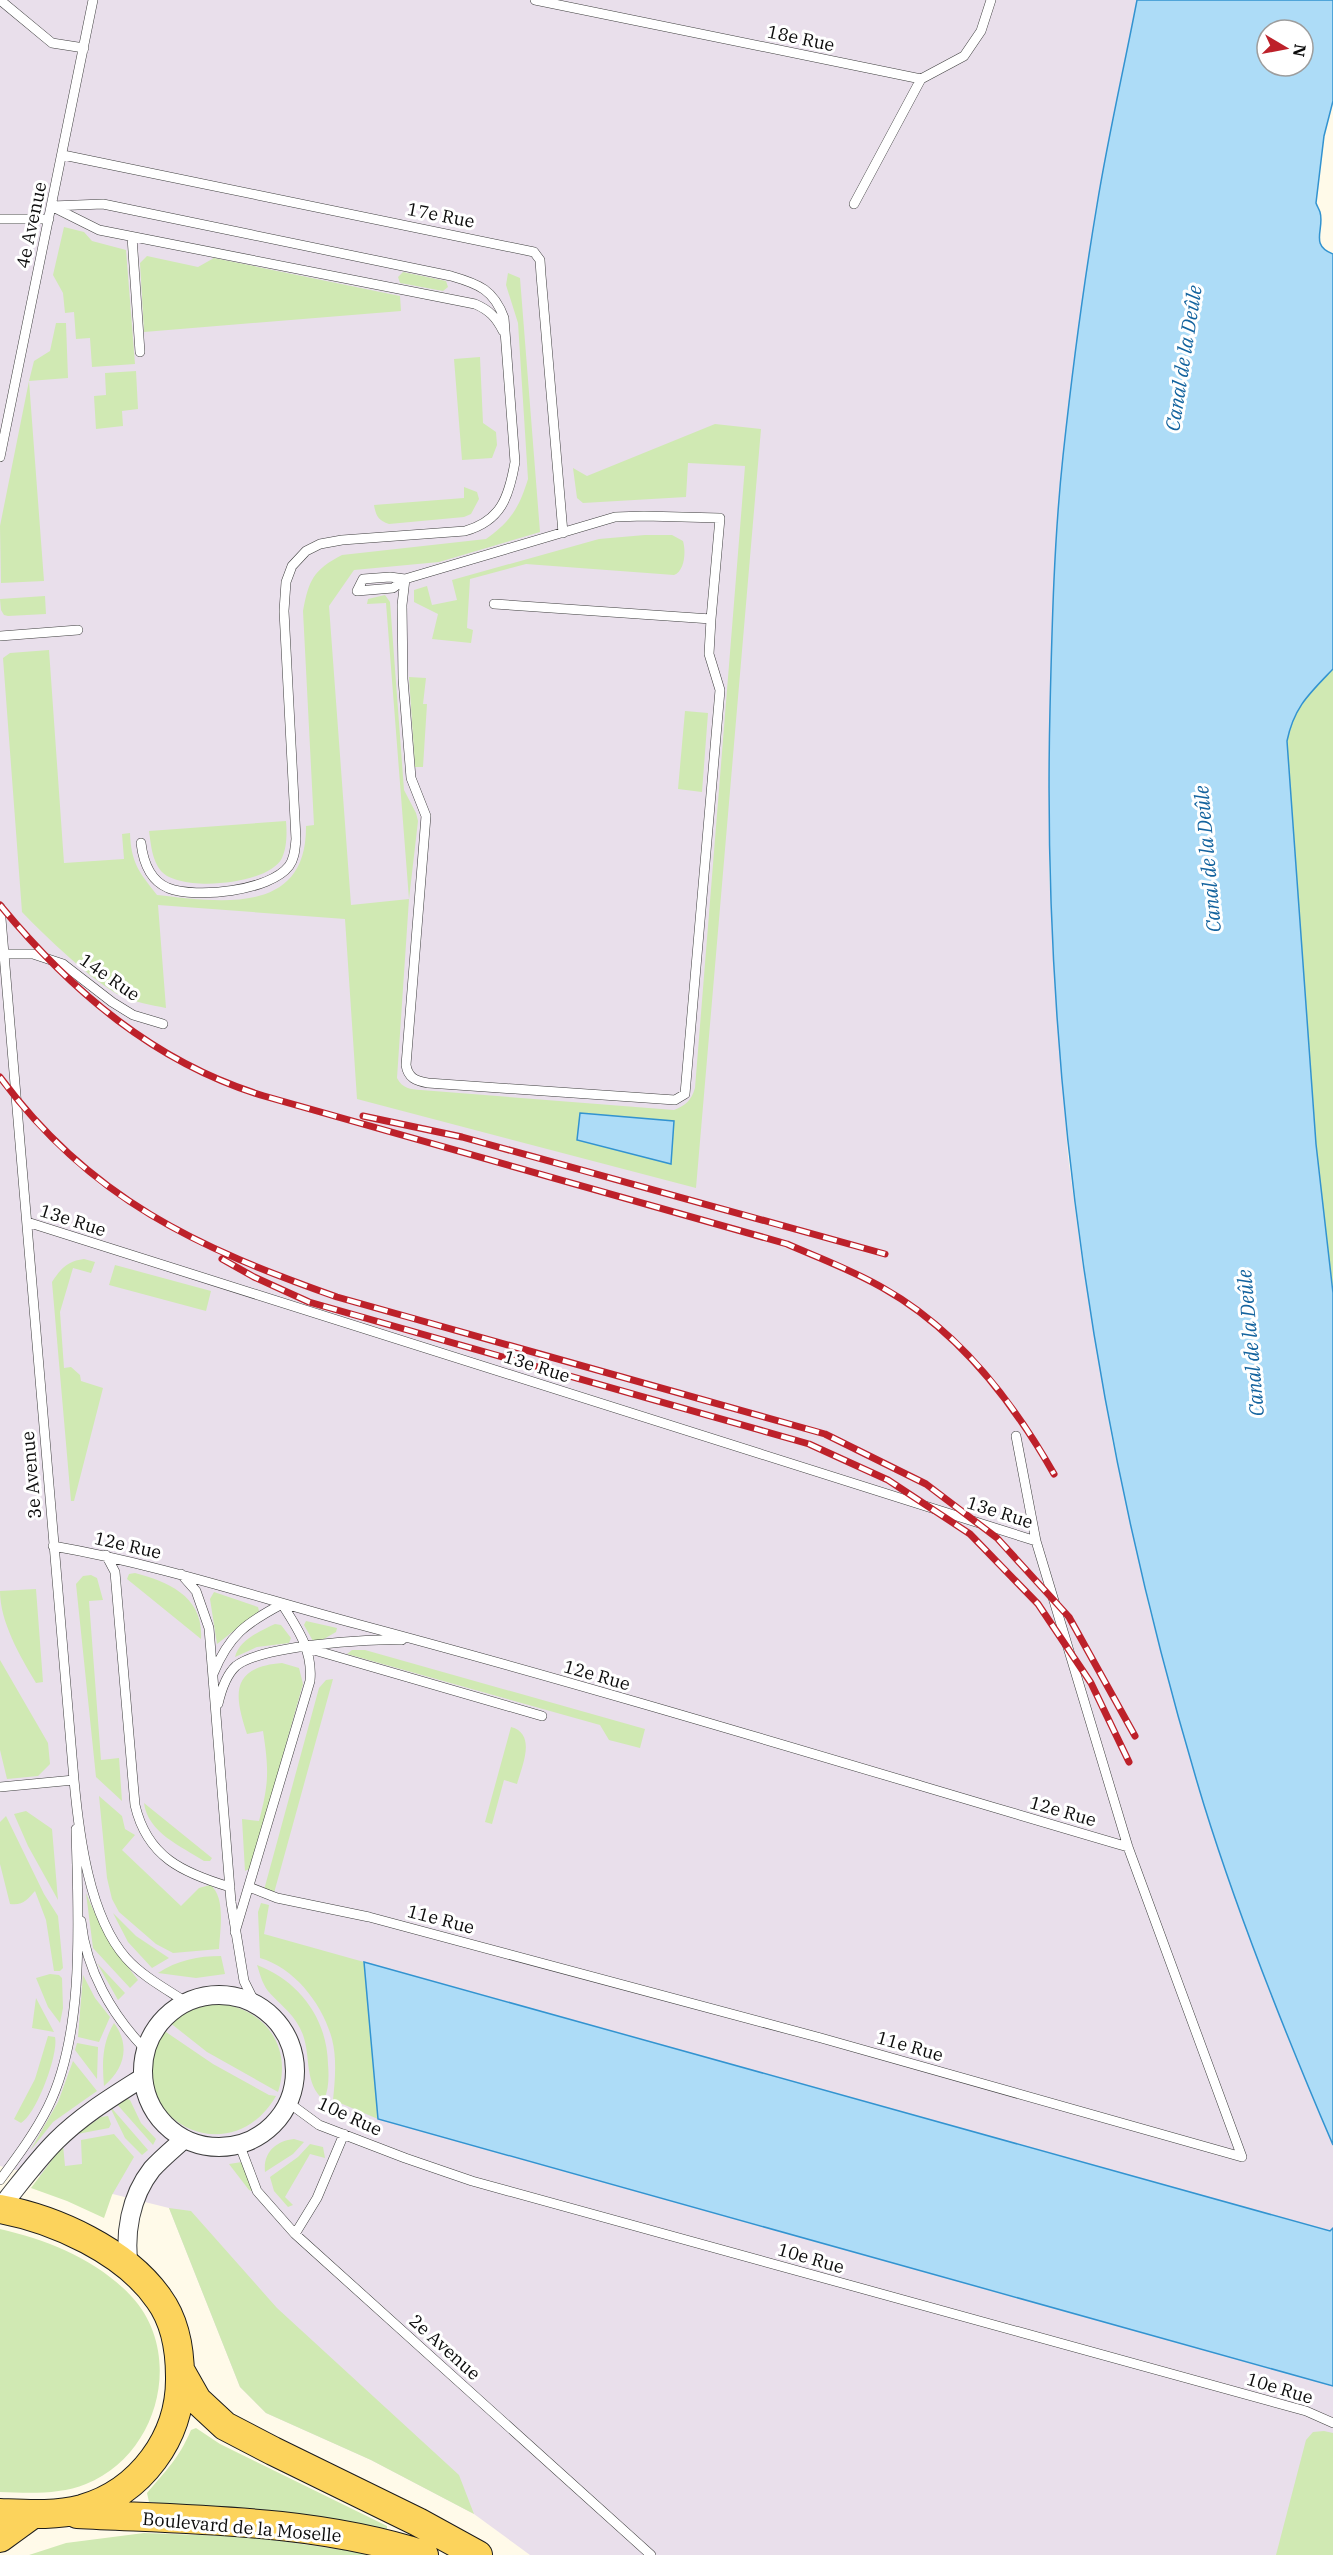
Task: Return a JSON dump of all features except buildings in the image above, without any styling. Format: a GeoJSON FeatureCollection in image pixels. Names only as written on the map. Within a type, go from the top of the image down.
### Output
{"type":"FeatureCollection","features":[{"type":"Feature","properties":{"kind":"main road"},"geometry":{"type":"LineString","coordinates":[[0,2208],[33,2216],[79,2236],[129,2268],[147,2284],[168,2314],[179,2352],[180,2370],[176,2416],[166,2443],[148,2467],[126,2486],[82,2509],[45,2514],[0,2513]]}},
{"type":"Feature","properties":{"kind":"main road"},"geometry":{"type":"LineString","coordinates":[[180,2370],[197,2400],[225,2426],[418,2522],[478,2555]]}},
{"type":"Feature","properties":{"kind":"main road"},"geometry":{"type":"LineString","coordinates":[[0,2538],[45,2514]]}},
{"type":"Feature","properties":{"kind":"main road","name":"Boulevard de la Moselle"},"geometry":{"type":"LineString","coordinates":[[45,2514],[194,2520],[299,2529],[396,2546],[424,2555]]}},
{"type":"Feature","properties":{"kind":"street"},"geometry":{"type":"LineString","coordinates":[[208,1995],[232,1995],[255,2003],[274,2017],[287,2036],[295,2057],[295,2080],[289,2103],[277,2122],[259,2137],[240,2146],[207,2148],[183,2140],[163,2124],[149,2103],[142,2078],[146,2049],[154,2030],[168,2014],[186,2002],[208,1995]]}},
{"type":"Feature","properties":{"kind":"street"},"geometry":{"type":"LineString","coordinates":[[0,2208],[55,2142],[71,2127],[103,2102],[142,2078]]}},
{"type":"Feature","properties":{"kind":"street"},"geometry":{"type":"LineString","coordinates":[[129,2268],[128,2228],[141,2189],[152,2169],[183,2140]]}},
{"type":"Feature","properties":{"kind":"lane"},"geometry":{"type":"LineString","coordinates":[[0,0],[52,43],[84,48]]}},
{"type":"Feature","properties":{"kind":"lane","name":"4e Avenue"},"geometry":{"type":"LineString","coordinates":[[0,457],[93,0]]}},
{"type":"Feature","properties":{"kind":"lane","name":"18e Rue"},"geometry":{"type":"LineString","coordinates":[[535,0],[921,79]]}},
{"type":"Feature","properties":{"kind":"lane"},"geometry":{"type":"LineString","coordinates":[[854,204],[921,79],[964,56],[981,32],[992,0]]}},
{"type":"Feature","properties":{"kind":"lane","name":"17e Rue"},"geometry":{"type":"LineString","coordinates":[[63,155],[534,252],[540,260],[563,533]]}},
{"type":"Feature","properties":{"kind":"lane"},"geometry":{"type":"LineString","coordinates":[[52,206],[103,204],[472,282],[488,291],[499,303],[504,318],[515,462],[511,484],[494,517],[480,527],[465,531],[342,540],[320,544],[306,551],[292,566],[286,582],[284,611],[296,839],[290,865],[266,883],[246,889],[187,891],[167,888],[154,878],[145,866],[141,843]]}},
{"type":"Feature","properties":{"kind":"lane"},"geometry":{"type":"LineString","coordinates":[[52,206],[99,230],[475,304],[486,309],[497,319],[506,335]]}},
{"type":"Feature","properties":{"kind":"lane"},"geometry":{"type":"LineString","coordinates":[[0,219],[49,219]]}},
{"type":"Feature","properties":{"kind":"lane"},"geometry":{"type":"LineString","coordinates":[[132,237],[140,352]]}},
{"type":"Feature","properties":{"kind":"lane"},"geometry":{"type":"LineString","coordinates":[[644,516],[720,518],[709,654],[720,690],[688,1087],[685,1094],[675,1100],[419,1082],[408,1073],[406,1065],[426,816],[411,778],[403,679],[402,605],[405,579],[563,533],[615,518],[644,516]]}},
{"type":"Feature","properties":{"kind":"lane"},"geometry":{"type":"LineString","coordinates":[[494,604],[711,619]]}},
{"type":"Feature","properties":{"kind":"lane"},"geometry":{"type":"LineString","coordinates":[[0,636],[78,630]]}},
{"type":"Feature","properties":{"kind":"lane","name":"3e Avenue"},"geometry":{"type":"LineString","coordinates":[[0,907],[75,1794],[85,1860],[97,1905],[112,1938],[127,1959],[186,2002]]}},
{"type":"Feature","properties":{"kind":"lane","name":"14e Rue"},"geometry":{"type":"LineString","coordinates":[[4,954],[33,954],[63,964],[112,1002],[133,1015],[163,1024]]}},
{"type":"Feature","properties":{"kind":"lane","name":"13e Rue"},"geometry":{"type":"LineString","coordinates":[[27,1222],[1036,1541]]}},
{"type":"Feature","properties":{"kind":"lane"},"geometry":{"type":"LineString","coordinates":[[1016,1436],[1036,1541],[1128,1847]]}},
{"type":"Feature","properties":{"kind":"lane","name":"12e Rue"},"geometry":{"type":"LineString","coordinates":[[53,1546],[106,1555],[181,1574],[420,1641],[1128,1847]]}},
{"type":"Feature","properties":{"kind":"lane"},"geometry":{"type":"LineString","coordinates":[[106,1555],[114,1572],[135,1805],[139,1824],[152,1843],[173,1864],[196,1877],[230,1887]]}},
{"type":"Feature","properties":{"kind":"lane"},"geometry":{"type":"LineString","coordinates":[[181,1574],[196,1591],[203,1606],[208,1628],[235,1932],[244,1981],[255,2003]]}},
{"type":"Feature","properties":{"kind":"lane"},"geometry":{"type":"LineString","coordinates":[[213,1674],[229,1641],[242,1627],[282,1604],[307,1648],[312,1665],[310,1681],[235,1932]]}},
{"type":"Feature","properties":{"kind":"lane"},"geometry":{"type":"LineString","coordinates":[[216,1712],[226,1682],[236,1666],[262,1654],[383,1639],[420,1641]]}},
{"type":"Feature","properties":{"kind":"lane"},"geometry":{"type":"LineString","coordinates":[[307,1648],[542,1716]]}},
{"type":"Feature","properties":{"kind":"lane"},"geometry":{"type":"LineString","coordinates":[[0,1787],[74,1780]]}},
{"type":"Feature","properties":{"kind":"lane"},"geometry":{"type":"LineString","coordinates":[[0,2180],[20,2153],[49,2105],[69,2043],[75,2005],[77,1880],[75,1794]]}},
{"type":"Feature","properties":{"kind":"lane","name":"11e Rue"},"geometry":{"type":"LineString","coordinates":[[249,1887],[277,1898],[369,1917],[799,2031],[1242,2157],[1128,1847]]}},
{"type":"Feature","properties":{"kind":"lane"},"geometry":{"type":"LineString","coordinates":[[77,1880],[82,1929],[97,1981],[126,2029],[146,2049]]}},
{"type":"Feature","properties":{"kind":"lane","name":"10e Rue"},"geometry":{"type":"LineString","coordinates":[[289,2103],[319,2125],[472,2181],[1306,2411],[1333,2423]]}},
{"type":"Feature","properties":{"kind":"lane"},"geometry":{"type":"LineString","coordinates":[[296,2234],[317,2198],[344,2134]]}},
{"type":"Feature","properties":{"kind":"lane","name":"2e Avenue"},"geometry":{"type":"LineString","coordinates":[[240,2146],[257,2191],[296,2234],[651,2555]]}},
{"type":"Feature","properties":{"kind":"shaded area"},"geometry":{"type":"Polygon","coordinates":[[[0,0],[1137,0],[1097,204],[1063,457],[1057,535],[1051,659],[1049,870],[1068,1156],[1082,1261],[1112,1440],[1149,1608],[1205,1807],[1249,1937],[1333,2145],[1333,2228],[1330,2231],[364,1962],[378,2119],[1333,2386],[1333,2555],[530,2555],[474,2514],[371,2460],[266,2413],[240,2387],[169,2208],[0,2166],[0,0]]]}},
{"type":"Feature","properties":{"kind":"green space"},"geometry":{"type":"Polygon","coordinates":[[[64,227],[84,232],[92,241],[126,250],[135,364],[92,367],[90,338],[76,339],[74,312],[65,313],[63,293],[53,275],[64,227]]]}},
{"type":"Feature","properties":{"kind":"green space"},"geometry":{"type":"Polygon","coordinates":[[[147,256],[198,267],[214,258],[400,296],[401,311],[144,332],[140,263],[147,256]]]}},
{"type":"Feature","properties":{"kind":"green space"},"geometry":{"type":"Polygon","coordinates":[[[403,272],[446,281],[448,287],[443,291],[400,283],[398,277],[403,272]]]}},
{"type":"Feature","properties":{"kind":"green space"},"geometry":{"type":"Polygon","coordinates":[[[508,273],[520,278],[540,532],[439,562],[354,570],[329,606],[351,905],[409,899],[397,1078],[404,1086],[421,1090],[674,1110],[690,1099],[695,1088],[745,466],[688,463],[686,497],[583,503],[577,498],[573,468],[587,476],[715,424],[761,429],[696,1188],[357,1099],[345,919],[158,905],[166,1008],[121,996],[83,970],[22,912],[3,658],[10,653],[49,650],[64,863],[124,859],[122,834],[130,833],[132,852],[137,867],[157,895],[232,900],[255,897],[276,889],[292,876],[302,855],[306,826],[314,825],[303,611],[314,577],[332,560],[342,555],[486,539],[508,520],[525,489],[528,479],[518,323],[506,285],[508,273]]]}},
{"type":"Feature","properties":{"kind":"green space"},"geometry":{"type":"Polygon","coordinates":[[[56,323],[66,323],[68,378],[29,381],[34,361],[50,351],[56,323]]]}},
{"type":"Feature","properties":{"kind":"green space"},"geometry":{"type":"Polygon","coordinates":[[[480,357],[483,423],[496,432],[497,445],[492,458],[462,460],[454,359],[480,357]]]}},
{"type":"Feature","properties":{"kind":"green space"},"geometry":{"type":"Polygon","coordinates":[[[136,371],[138,409],[122,411],[123,426],[96,429],[94,396],[106,395],[105,373],[136,371]]]}},
{"type":"Feature","properties":{"kind":"green space"},"geometry":{"type":"Polygon","coordinates":[[[29,381],[44,581],[1,583],[0,526],[29,381]]]}},
{"type":"Feature","properties":{"kind":"green space"},"geometry":{"type":"Polygon","coordinates":[[[464,487],[477,492],[479,499],[471,514],[464,517],[389,524],[380,519],[374,505],[464,498],[464,487]]]}},
{"type":"Feature","properties":{"kind":"green space"},"geometry":{"type":"Polygon","coordinates":[[[672,535],[683,541],[684,560],[678,573],[674,575],[526,564],[470,579],[467,628],[473,630],[471,643],[432,639],[438,614],[414,602],[414,590],[427,586],[432,605],[457,600],[452,580],[599,539],[672,535]]]}},
{"type":"Feature","properties":{"kind":"green space"},"geometry":{"type":"Polygon","coordinates":[[[385,595],[390,602],[404,790],[418,821],[409,899],[386,603],[367,604],[368,599],[385,595]]]}},
{"type":"Feature","properties":{"kind":"green space"},"geometry":{"type":"Polygon","coordinates":[[[45,596],[46,614],[8,616],[4,615],[1,610],[0,599],[45,596]]]}},
{"type":"Feature","properties":{"kind":"green space"},"geometry":{"type":"Polygon","coordinates":[[[1333,669],[1333,1293],[1316,1144],[1287,741],[1298,710],[1333,669]]]}},
{"type":"Feature","properties":{"kind":"green space"},"geometry":{"type":"Polygon","coordinates":[[[409,677],[426,678],[423,704],[427,704],[423,767],[415,767],[409,677]]]}},
{"type":"Feature","properties":{"kind":"green space"},"geometry":{"type":"Polygon","coordinates":[[[685,711],[708,713],[702,792],[678,789],[685,711]]]}},
{"type":"Feature","properties":{"kind":"green space"},"geometry":{"type":"Polygon","coordinates":[[[286,821],[285,849],[282,858],[274,867],[260,875],[243,880],[204,884],[171,878],[158,867],[151,847],[149,831],[286,821]]]}},
{"type":"Feature","properties":{"kind":"green space"},"geometry":{"type":"Polygon","coordinates":[[[84,1259],[95,1262],[91,1273],[73,1268],[60,1312],[64,1368],[71,1367],[80,1375],[81,1381],[103,1388],[74,1501],[71,1501],[52,1282],[65,1266],[84,1259]]]}},
{"type":"Feature","properties":{"kind":"green space"},"geometry":{"type":"Polygon","coordinates":[[[115,1265],[211,1291],[206,1311],[109,1285],[115,1265]]]}},
{"type":"Feature","properties":{"kind":"green space"},"geometry":{"type":"Polygon","coordinates":[[[135,1573],[172,1587],[190,1602],[197,1612],[201,1639],[127,1579],[129,1574],[135,1573]]]}},
{"type":"Feature","properties":{"kind":"green space"},"geometry":{"type":"Polygon","coordinates":[[[91,1575],[97,1578],[103,1600],[89,1601],[101,1760],[119,1758],[122,1801],[96,1777],[76,1584],[83,1576],[91,1575]]]}},
{"type":"Feature","properties":{"kind":"green space"},"geometry":{"type":"Polygon","coordinates":[[[36,1589],[43,1682],[36,1683],[7,1627],[0,1591],[36,1589]]]}},
{"type":"Feature","properties":{"kind":"green space"},"geometry":{"type":"Polygon","coordinates":[[[214,1592],[258,1607],[259,1611],[217,1644],[210,1599],[214,1592]]]}},
{"type":"Feature","properties":{"kind":"green space"},"geometry":{"type":"Polygon","coordinates":[[[306,1621],[337,1628],[336,1632],[322,1640],[313,1641],[304,1625],[306,1621]]]}},
{"type":"Feature","properties":{"kind":"green space"},"geometry":{"type":"Polygon","coordinates":[[[275,1624],[281,1625],[291,1638],[289,1643],[257,1647],[235,1657],[245,1641],[275,1624]]]}},
{"type":"Feature","properties":{"kind":"green space"},"geometry":{"type":"Polygon","coordinates":[[[352,1650],[365,1650],[645,1729],[640,1748],[609,1740],[600,1725],[347,1654],[352,1650]]]}},
{"type":"Feature","properties":{"kind":"green space"},"geometry":{"type":"Polygon","coordinates":[[[0,1660],[48,1743],[50,1764],[38,1776],[7,1779],[0,1750],[0,1660]]]}},
{"type":"Feature","properties":{"kind":"green space"},"geometry":{"type":"Polygon","coordinates":[[[282,1663],[299,1668],[303,1684],[251,1868],[245,1871],[242,1819],[259,1821],[265,1796],[267,1767],[263,1731],[247,1734],[240,1707],[240,1685],[253,1670],[282,1663]]]}},
{"type":"Feature","properties":{"kind":"green space"},"geometry":{"type":"Polygon","coordinates":[[[333,1679],[274,1893],[264,1890],[319,1688],[326,1680],[333,1679]]]}},
{"type":"Feature","properties":{"kind":"green space"},"geometry":{"type":"Polygon","coordinates":[[[511,1727],[524,1736],[526,1751],[517,1784],[504,1780],[492,1824],[485,1822],[511,1727]]]}},
{"type":"Feature","properties":{"kind":"green space"},"geometry":{"type":"Polygon","coordinates":[[[99,1796],[122,1816],[125,1829],[135,1835],[122,1850],[181,1906],[199,1888],[210,1885],[215,1890],[221,1914],[219,1949],[173,1953],[156,1944],[119,1912],[112,1899],[107,1878],[99,1796]]]}},
{"type":"Feature","properties":{"kind":"green space"},"geometry":{"type":"Polygon","coordinates":[[[144,1803],[212,1858],[210,1861],[204,1861],[159,1831],[152,1823],[144,1803]]]}},
{"type":"Feature","properties":{"kind":"green space"},"geometry":{"type":"Polygon","coordinates":[[[26,1811],[52,1829],[58,1900],[28,1846],[14,1814],[26,1811]]]}},
{"type":"Feature","properties":{"kind":"green space"},"geometry":{"type":"Polygon","coordinates":[[[6,1816],[44,1894],[58,1916],[63,1968],[60,1971],[54,1971],[46,1920],[35,1891],[22,1903],[10,1904],[0,1864],[0,1822],[6,1816]]]}},
{"type":"Feature","properties":{"kind":"green space"},"geometry":{"type":"Polygon","coordinates":[[[86,1893],[109,1938],[138,1980],[130,1988],[93,1948],[86,1893]]]}},
{"type":"Feature","properties":{"kind":"green space"},"geometry":{"type":"Polygon","coordinates":[[[261,1903],[269,1905],[264,1934],[364,1962],[378,2119],[333,2100],[335,2054],[328,2026],[314,2001],[296,1979],[273,1963],[260,1958],[258,1912],[261,1903]]]}},
{"type":"Feature","properties":{"kind":"green space"},"geometry":{"type":"Polygon","coordinates":[[[113,1913],[136,1936],[169,1958],[152,1968],[128,1942],[113,1913]]]}},
{"type":"Feature","properties":{"kind":"green space"},"geometry":{"type":"Polygon","coordinates":[[[221,1956],[225,1974],[196,1978],[158,1973],[188,1960],[221,1956]]]}},
{"type":"Feature","properties":{"kind":"green space"},"geometry":{"type":"Polygon","coordinates":[[[97,1963],[125,1993],[118,2000],[97,1963]]]}},
{"type":"Feature","properties":{"kind":"green space"},"geometry":{"type":"Polygon","coordinates":[[[257,1965],[272,1972],[298,1991],[316,2017],[322,2031],[328,2064],[327,2091],[324,2100],[313,2086],[300,2028],[268,1991],[257,1965]]]}},
{"type":"Feature","properties":{"kind":"green space"},"geometry":{"type":"Polygon","coordinates":[[[50,1974],[59,1975],[62,1978],[63,2008],[60,2023],[48,2007],[36,1978],[50,1974]]]}},
{"type":"Feature","properties":{"kind":"green space"},"geometry":{"type":"Polygon","coordinates":[[[83,1975],[95,1998],[110,2017],[99,2042],[78,2037],[83,1975]]]}},
{"type":"Feature","properties":{"kind":"green space"},"geometry":{"type":"Polygon","coordinates":[[[36,1998],[54,2032],[32,2028],[36,1998]]]}},
{"type":"Feature","properties":{"kind":"green space"},"geometry":{"type":"Polygon","coordinates":[[[211,2003],[244,2010],[269,2029],[277,2043],[281,2058],[282,2074],[278,2092],[207,2052],[169,2022],[190,2008],[211,2003]]]}},
{"type":"Feature","properties":{"kind":"green space"},"geometry":{"type":"Polygon","coordinates":[[[114,2023],[122,2040],[123,2057],[116,2072],[104,2086],[104,2053],[107,2038],[114,2023]]]}},
{"type":"Feature","properties":{"kind":"green space"},"geometry":{"type":"Polygon","coordinates":[[[163,2030],[213,2064],[269,2095],[276,2096],[255,2120],[231,2132],[206,2133],[183,2125],[164,2109],[153,2087],[152,2060],[163,2030]]]}},
{"type":"Feature","properties":{"kind":"green space"},"geometry":{"type":"Polygon","coordinates":[[[48,2036],[55,2037],[50,2070],[33,2109],[21,2123],[14,2119],[35,2079],[48,2036]]]}},
{"type":"Feature","properties":{"kind":"green space"},"geometry":{"type":"Polygon","coordinates":[[[77,2043],[98,2047],[97,2079],[75,2050],[77,2043]]]}},
{"type":"Feature","properties":{"kind":"green space"},"geometry":{"type":"Polygon","coordinates":[[[73,2061],[97,2091],[53,2122],[30,2151],[58,2102],[73,2061]]]}},
{"type":"Feature","properties":{"kind":"green space"},"geometry":{"type":"Polygon","coordinates":[[[125,2098],[130,2100],[141,2123],[156,2139],[153,2145],[115,2102],[125,2098]]]}},
{"type":"Feature","properties":{"kind":"green space"},"geometry":{"type":"Polygon","coordinates":[[[109,2105],[148,2150],[142,2155],[125,2138],[109,2105]]]}},
{"type":"Feature","properties":{"kind":"green space"},"geometry":{"type":"Polygon","coordinates":[[[108,2116],[111,2124],[109,2128],[77,2134],[101,2117],[108,2116]]]}},
{"type":"Feature","properties":{"kind":"green space"},"geometry":{"type":"Polygon","coordinates":[[[114,2134],[134,2157],[112,2195],[104,2218],[31,2188],[63,2145],[65,2166],[82,2164],[81,2140],[114,2134]]]}},
{"type":"Feature","properties":{"kind":"green space"},"geometry":{"type":"Polygon","coordinates":[[[294,2139],[304,2142],[293,2154],[265,2172],[266,2159],[272,2149],[282,2142],[294,2139]]]}},
{"type":"Feature","properties":{"kind":"green space"},"geometry":{"type":"Polygon","coordinates":[[[310,2144],[323,2147],[325,2158],[310,2154],[285,2197],[293,2205],[288,2207],[274,2191],[270,2177],[298,2157],[310,2144]]]}},
{"type":"Feature","properties":{"kind":"green space"},"geometry":{"type":"Polygon","coordinates":[[[242,2162],[252,2191],[229,2164],[242,2162]]]}},
{"type":"Feature","properties":{"kind":"green space"},"geometry":{"type":"Polygon","coordinates":[[[169,2208],[191,2211],[277,2308],[459,2475],[474,2514],[371,2460],[266,2413],[240,2387],[169,2208]]]}},
{"type":"Feature","properties":{"kind":"green space"},"geometry":{"type":"Polygon","coordinates":[[[0,2229],[36,2239],[71,2253],[104,2272],[132,2297],[148,2321],[157,2347],[160,2374],[156,2402],[146,2428],[131,2451],[111,2470],[76,2488],[43,2492],[0,2492],[0,2229]]]}},
{"type":"Feature","properties":{"kind":"green space"},"geometry":{"type":"Polygon","coordinates":[[[196,2428],[220,2444],[387,2526],[387,2529],[149,2502],[147,2493],[177,2457],[191,2430],[196,2428]]]}},
{"type":"Feature","properties":{"kind":"green space"},"geometry":{"type":"Polygon","coordinates":[[[1313,2432],[1333,2433],[1333,2555],[1276,2555],[1306,2440],[1313,2432]]]}},
{"type":"Feature","properties":{"kind":"green space"},"geometry":{"type":"Polygon","coordinates":[[[144,2533],[253,2537],[378,2555],[29,2555],[66,2543],[144,2533]]]}},
{"type":"Feature","properties":{"kind":"water","name":"Canal de la Deûle"},"geometry":{"type":"Polygon","coordinates":[[[1137,0],[1333,0],[1333,101],[1324,136],[1316,203],[1321,218],[1320,241],[1326,250],[1333,254],[1333,669],[1298,710],[1287,741],[1316,1144],[1333,1293],[1333,2145],[1248,1934],[1204,1805],[1166,1671],[1133,1536],[1105,1400],[1083,1263],[1066,1125],[1055,987],[1050,848],[1050,709],[1055,551],[1063,456],[1082,299],[1111,128],[1137,0]]]}},
{"type":"Feature","properties":{"kind":"water"},"geometry":{"type":"Polygon","coordinates":[[[580,1113],[674,1121],[671,1164],[577,1140],[580,1113]]]}},
{"type":"Feature","properties":{"kind":"water"},"geometry":{"type":"Polygon","coordinates":[[[364,1962],[1330,2231],[1333,2228],[1333,2386],[378,2119],[364,1962]]]}},
{"type":"Feature","properties":{"kind":"railway"},"geometry":{"type":"LineString","coordinates":[[0,905],[27,937],[86,995],[151,1044],[224,1082],[264,1096],[787,1244],[883,1288],[935,1324],[981,1369],[1020,1420],[1054,1474]]}},
{"type":"Feature","properties":{"kind":"railway"},"geometry":{"type":"LineString","coordinates":[[0,1077],[35,1119],[71,1156],[110,1187],[150,1214],[238,1259],[337,1297],[825,1434],[926,1484],[997,1538],[1069,1617],[1135,1736]]}},
{"type":"Feature","properties":{"kind":"railway"},"geometry":{"type":"LineString","coordinates":[[363,1116],[462,1137],[885,1254]]}},
{"type":"Feature","properties":{"kind":"railway"},"geometry":{"type":"LineString","coordinates":[[222,1259],[254,1277],[309,1302],[809,1444],[888,1480],[970,1534],[1038,1604],[1091,1683],[1129,1762]]}}]}
